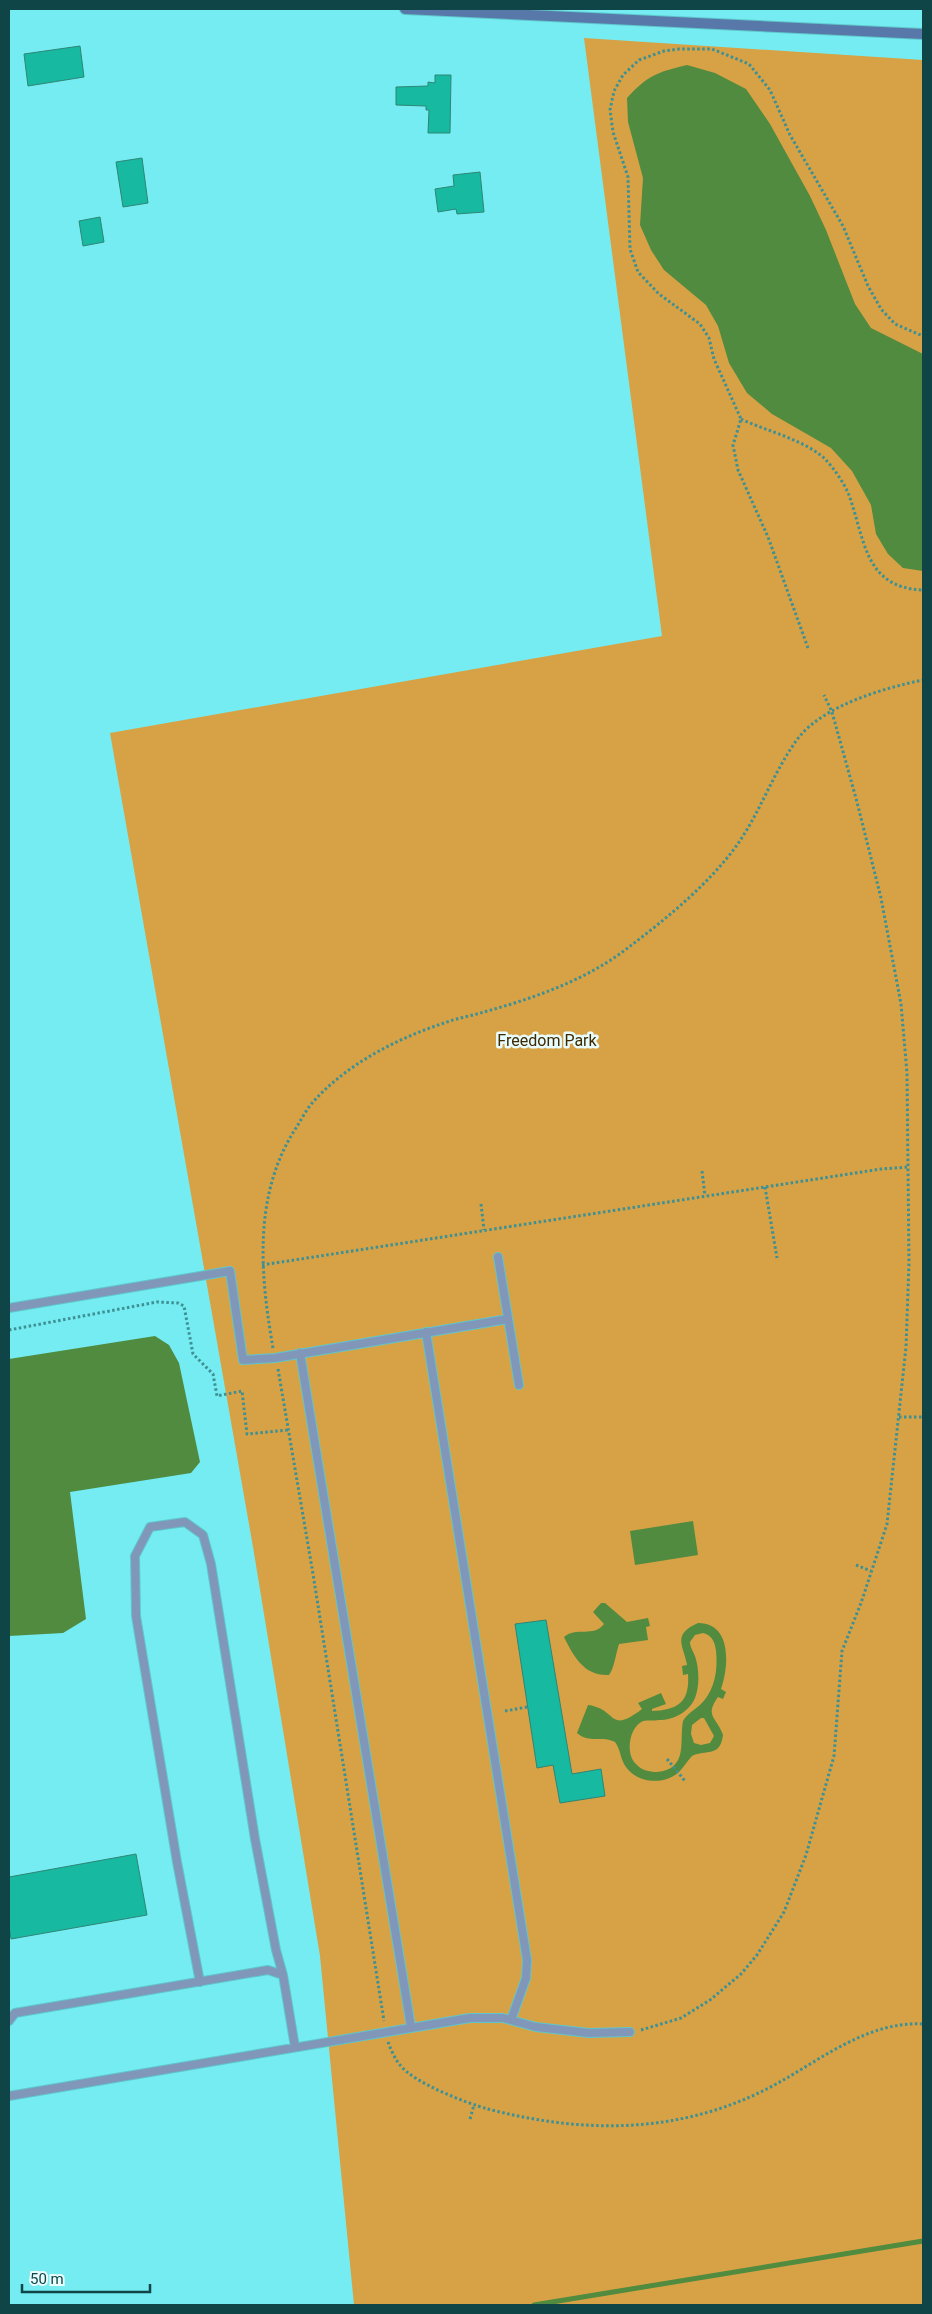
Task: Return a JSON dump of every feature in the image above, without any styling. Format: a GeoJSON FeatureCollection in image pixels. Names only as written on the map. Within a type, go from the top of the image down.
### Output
{"type":"FeatureCollection","features":[{"type":"Feature","properties":{"kind":"street"},"geometry":{"type":"LineString","coordinates":[[405,9],[923,34]]}},
{"type":"Feature","properties":{"kind":"lane"},"geometry":{"type":"LineString","coordinates":[[498,1257],[519,1385]]}},
{"type":"Feature","properties":{"kind":"lane"},"geometry":{"type":"LineString","coordinates":[[9,1308],[230,1271],[243,1360],[275,1358],[508,1319]]}},
{"type":"Feature","properties":{"kind":"lane"},"geometry":{"type":"LineString","coordinates":[[426,1332],[527,1960],[526,1978],[511,2020]]}},
{"type":"Feature","properties":{"kind":"lane"},"geometry":{"type":"LineString","coordinates":[[300,1354],[412,2027]]}},
{"type":"Feature","properties":{"kind":"lane"},"geometry":{"type":"LineString","coordinates":[[200,1982],[177,1862],[136,1616],[135,1556],[150,1527],[185,1522],[203,1535],[211,1564],[255,1838],[276,1950],[283,1975],[295,2046]]}},
{"type":"Feature","properties":{"kind":"lane"},"geometry":{"type":"LineString","coordinates":[[9,2021],[15,2013],[268,1970],[283,1975]]}},
{"type":"Feature","properties":{"kind":"lane"},"geometry":{"type":"LineString","coordinates":[[9,2096],[295,2046],[470,2018],[503,2018],[536,2027],[589,2033],[630,2032]]}},
{"type":"Feature","properties":{"kind":"path"},"geometry":{"type":"LineString","coordinates":[[808,648],[768,537],[738,470],[733,445],[741,419],[714,358],[709,338],[700,324],[659,294],[638,272],[630,249],[628,177],[613,132],[610,110],[614,91],[623,75],[639,60],[664,51],[712,50],[749,64],[770,90],[790,135],[843,226],[868,286],[882,309],[895,324],[923,336]]}},
{"type":"Feature","properties":{"kind":"path"},"geometry":{"type":"LineString","coordinates":[[741,419],[814,451],[826,460],[848,493],[863,543],[878,572],[892,583],[910,589],[923,590]]}},
{"type":"Feature","properties":{"kind":"path"},"geometry":{"type":"LineString","coordinates":[[923,680],[893,686],[813,722],[799,738],[782,764],[755,816],[719,868],[628,948],[594,970],[560,986],[483,1013],[446,1022],[410,1035],[364,1060],[337,1080],[312,1103],[286,1143],[272,1177],[265,1214],[262,1265],[275,1358],[385,2031],[388,2044],[401,2067],[431,2087],[474,2105],[526,2119],[575,2125],[616,2126],[670,2122],[729,2107],[777,2084],[846,2043],[884,2028],[908,2023],[923,2024]]}},
{"type":"Feature","properties":{"kind":"path"},"geometry":{"type":"LineString","coordinates":[[630,2032],[680,2018],[710,2000],[741,1974],[757,1955],[784,1912],[806,1855],[834,1756],[842,1651],[887,1524],[906,1347],[910,1263],[907,1072],[901,1004],[881,898],[832,712],[824,695]]}},
{"type":"Feature","properties":{"kind":"path"},"geometry":{"type":"LineString","coordinates":[[262,1265],[881,1169],[909,1167]]}},
{"type":"Feature","properties":{"kind":"path"},"geometry":{"type":"LineString","coordinates":[[702,1171],[705,1196]]}},
{"type":"Feature","properties":{"kind":"path"},"geometry":{"type":"LineString","coordinates":[[765,1187],[777,1258]]}},
{"type":"Feature","properties":{"kind":"path"},"geometry":{"type":"LineString","coordinates":[[481,1204],[484,1230]]}},
{"type":"Feature","properties":{"kind":"path"},"geometry":{"type":"LineString","coordinates":[[9,1330],[157,1302],[178,1303],[184,1306],[193,1354],[214,1374],[217,1396],[242,1390],[247,1434],[288,1430]]}},
{"type":"Feature","properties":{"kind":"path"},"geometry":{"type":"LineString","coordinates":[[899,1417],[923,1417]]}},
{"type":"Feature","properties":{"kind":"path"},"geometry":{"type":"LineString","coordinates":[[856,1565],[871,1571]]}},
{"type":"Feature","properties":{"kind":"path"},"geometry":{"type":"LineString","coordinates":[[505,1710],[527,1707]]}},
{"type":"Feature","properties":{"kind":"path"},"geometry":{"type":"LineString","coordinates":[[667,1759],[684,1780]]}},
{"type":"Feature","properties":{"kind":"path"},"geometry":{"type":"LineString","coordinates":[[470,2119],[474,2105]]}},
{"type":"Feature","properties":{"kind":"green space","name":"Freedom Park"},"geometry":{"type":"Polygon","coordinates":[[[584,38],[923,60],[923,2305],[354,2305],[320,1956],[253,1547],[110,733],[662,636],[584,38]]]}},
{"type":"Feature","properties":{"kind":"shaded area"},"geometry":{"type":"Polygon","coordinates":[[[687,65],[715,73],[746,89],[770,124],[810,196],[826,230],[855,304],[871,328],[923,354],[923,571],[903,568],[888,554],[876,534],[871,505],[852,471],[831,448],[772,414],[747,393],[729,363],[718,326],[706,305],[664,270],[651,250],[640,225],[643,178],[628,122],[627,98],[648,79],[668,70],[687,65]]]}},
{"type":"Feature","properties":{"kind":"shaded area"},"geometry":{"type":"Polygon","coordinates":[[[155,1336],[169,1345],[179,1363],[200,1462],[191,1473],[70,1492],[86,1619],[63,1633],[9,1636],[9,1359],[155,1336]]]}},
{"type":"Feature","properties":{"kind":"shaded area"},"geometry":{"type":"Polygon","coordinates":[[[693,1521],[698,1555],[635,1565],[630,1531],[693,1521]]]}},
{"type":"Feature","properties":{"kind":"shaded area"},"geometry":{"type":"Polygon","coordinates":[[[601,1603],[605,1603],[627,1622],[648,1618],[650,1626],[646,1627],[648,1640],[619,1644],[614,1665],[609,1675],[586,1669],[576,1658],[564,1637],[574,1632],[600,1628],[604,1624],[593,1612],[601,1603]]]}},
{"type":"Feature","properties":{"kind":"shaded area"},"geometry":{"type":"Polygon","coordinates":[[[698,1623],[709,1625],[717,1630],[725,1647],[726,1669],[721,1689],[726,1692],[723,1699],[718,1697],[712,1709],[713,1717],[723,1735],[721,1742],[719,1747],[712,1752],[692,1756],[681,1770],[666,1779],[652,1781],[637,1777],[626,1767],[615,1742],[605,1739],[586,1738],[577,1733],[588,1705],[598,1707],[614,1718],[623,1720],[642,1709],[638,1703],[661,1693],[666,1704],[652,1709],[652,1711],[669,1709],[680,1703],[687,1691],[688,1684],[688,1674],[683,1675],[682,1666],[687,1665],[681,1641],[684,1632],[698,1623]],[[703,1633],[695,1635],[690,1642],[698,1671],[698,1688],[692,1703],[685,1711],[675,1717],[665,1720],[643,1721],[634,1729],[630,1741],[630,1754],[636,1764],[643,1769],[657,1772],[674,1766],[681,1753],[683,1721],[700,1705],[712,1687],[717,1658],[716,1648],[711,1637],[703,1633]],[[701,1718],[692,1725],[691,1734],[694,1743],[701,1745],[710,1743],[714,1736],[704,1718],[701,1718]]]}},
{"type":"Feature","properties":{"kind":"building"},"geometry":{"type":"Polygon","coordinates":[[[80,46],[84,77],[28,86],[24,54],[80,46]]]}},
{"type":"Feature","properties":{"kind":"building"},"geometry":{"type":"Polygon","coordinates":[[[435,75],[451,75],[450,133],[428,133],[429,110],[426,110],[426,106],[396,105],[396,87],[428,86],[428,82],[435,83],[435,75]]]}},
{"type":"Feature","properties":{"kind":"building"},"geometry":{"type":"Polygon","coordinates":[[[142,158],[148,203],[123,207],[116,162],[142,158]]]}},
{"type":"Feature","properties":{"kind":"building"},"geometry":{"type":"Polygon","coordinates":[[[480,172],[484,212],[457,214],[456,209],[438,212],[435,189],[454,186],[453,175],[480,172]]]}},
{"type":"Feature","properties":{"kind":"building"},"geometry":{"type":"Polygon","coordinates":[[[100,217],[104,242],[83,246],[79,221],[100,217]]]}},
{"type":"Feature","properties":{"kind":"building"},"geometry":{"type":"Polygon","coordinates":[[[546,1620],[572,1774],[601,1769],[605,1796],[560,1803],[553,1765],[537,1768],[515,1624],[546,1620]]]}},
{"type":"Feature","properties":{"kind":"building"},"geometry":{"type":"Polygon","coordinates":[[[136,1854],[147,1915],[11,1939],[9,1926],[9,1877],[136,1854]]]}},
{"type":"Feature","properties":{"kind":"waterway"},"geometry":{"type":"LineString","coordinates":[[534,2305],[923,2241]]}}]}
